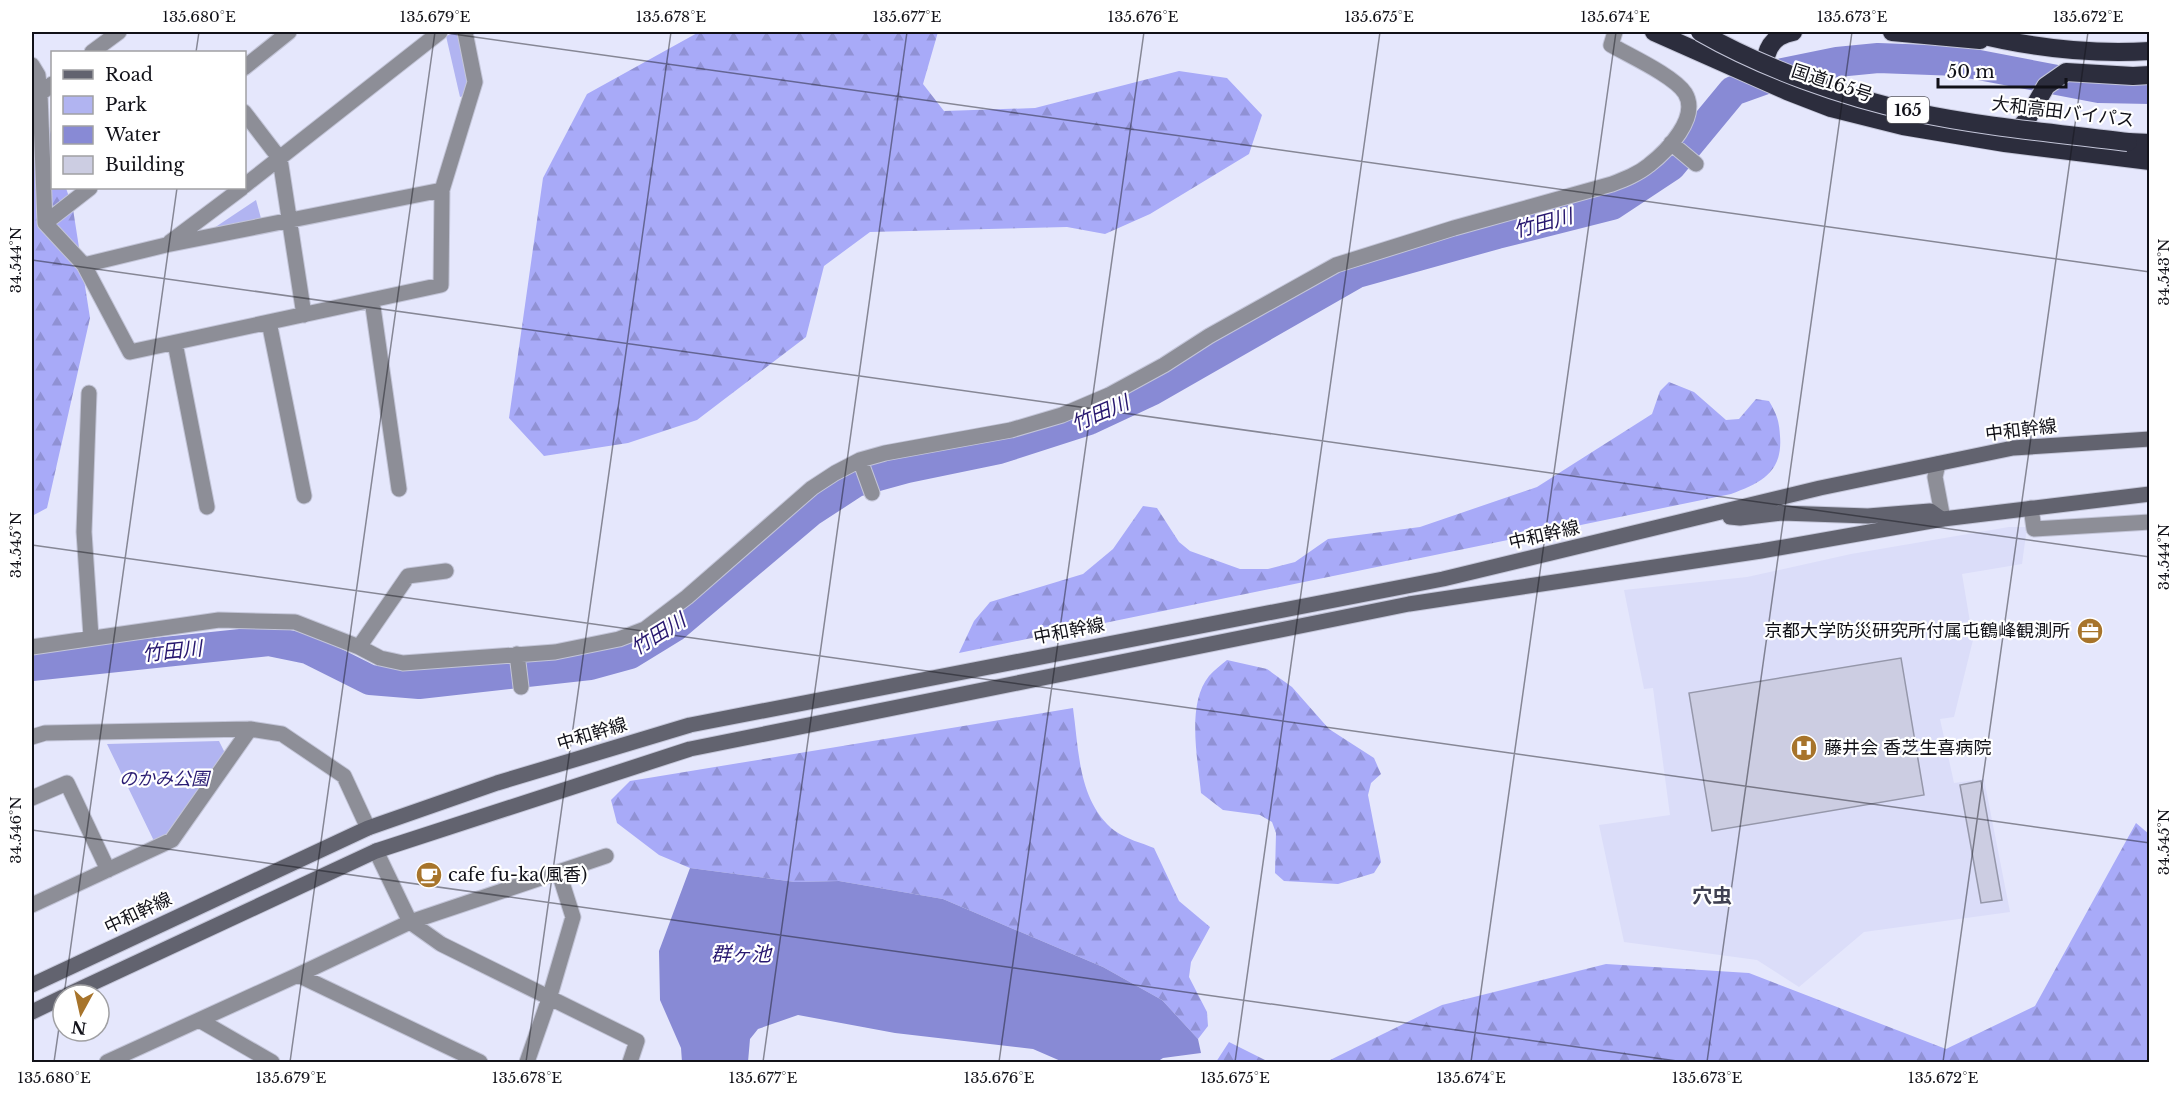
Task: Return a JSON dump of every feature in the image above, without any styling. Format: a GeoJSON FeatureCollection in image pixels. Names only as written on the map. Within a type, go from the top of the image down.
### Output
{"type":"FeatureCollection","features":[{"type":"Feature","properties":{"kind":"highway","name":"国道165号"},"geometry":{"type":"LineString","coordinates":[[1654,32],[1831,108],[1904,126],[2005,143],[2150,161]]}},
{"type":"Feature","properties":{"kind":"highway","name":"大和高田バイパス"},"geometry":{"type":"LineString","coordinates":[[1700,32],[1812,82],[1867,101],[1988,124],[2150,143]]}},
{"type":"Feature","properties":{"kind":"highway","name":"165"},"geometry":{"type":"LineString","coordinates":[[1787,91],[1767,71],[1765,60],[1768,50],[1778,38],[1793,32]]}},
{"type":"Feature","properties":{"kind":"highway"},"geometry":{"type":"LineString","coordinates":[[1892,32],[2115,53],[2150,51]]}},
{"type":"Feature","properties":{"kind":"highway"},"geometry":{"type":"LineString","coordinates":[[1968,32],[2010,43]]}},
{"type":"Feature","properties":{"kind":"highway"},"geometry":{"type":"LineString","coordinates":[[2005,143],[2026,121],[2046,86],[2066,72],[2150,75]]}},
{"type":"Feature","properties":{"kind":"main road","name":"中和幹線"},"geometry":{"type":"LineString","coordinates":[[32,985],[368,828],[497,783],[690,725],[1443,579],[1820,488],[2013,448],[2150,439]]}},
{"type":"Feature","properties":{"kind":"main road"},"geometry":{"type":"LineString","coordinates":[[94,983],[376,851],[690,749],[1409,604],[1761,551],[1943,519],[2150,495]]}},
{"type":"Feature","properties":{"kind":"main road"},"geometry":{"type":"LineString","coordinates":[[1715,514],[1740,518],[1782,513],[1868,516],[1930,511],[1943,519]]}},
{"type":"Feature","properties":{"kind":"main road"},"geometry":{"type":"LineString","coordinates":[[32,1012],[51,1003]]}},
{"type":"Feature","properties":{"kind":"street"},"geometry":{"type":"LineString","coordinates":[[93,51],[119,32]]}},
{"type":"Feature","properties":{"kind":"street"},"geometry":{"type":"LineString","coordinates":[[246,66],[289,32]]}},
{"type":"Feature","properties":{"kind":"street"},"geometry":{"type":"LineString","coordinates":[[246,185],[440,32]]}},
{"type":"Feature","properties":{"kind":"street"},"geometry":{"type":"LineString","coordinates":[[32,65],[38,75],[40,94],[45,223],[84,265],[130,352],[441,285],[442,190],[475,82],[465,32]]}},
{"type":"Feature","properties":{"kind":"street"},"geometry":{"type":"LineString","coordinates":[[32,647],[219,620],[295,622],[359,647],[380,658],[403,663],[555,652],[619,639],[645,628],[687,597],[812,488],[860,460],[885,453],[1011,430],[1062,415],[1109,395],[1155,370],[1209,336],[1336,266],[1454,228],[1612,184],[1648,166],[1681,130],[1690,111],[1686,94],[1677,84],[1611,45],[1615,32]]}},
{"type":"Feature","properties":{"kind":"street"},"geometry":{"type":"LineString","coordinates":[[40,94],[51,85]]}},
{"type":"Feature","properties":{"kind":"street"},"geometry":{"type":"LineString","coordinates":[[246,115],[280,159],[304,315]]}},
{"type":"Feature","properties":{"kind":"street"},"geometry":{"type":"LineString","coordinates":[[1671,143],[1696,164]]}},
{"type":"Feature","properties":{"kind":"street"},"geometry":{"type":"LineString","coordinates":[[45,223],[89,189]]}},
{"type":"Feature","properties":{"kind":"street"},"geometry":{"type":"LineString","coordinates":[[166,245],[240,189]]}},
{"type":"Feature","properties":{"kind":"street"},"geometry":{"type":"LineString","coordinates":[[84,265],[166,245],[442,190]]}},
{"type":"Feature","properties":{"kind":"street"},"geometry":{"type":"LineString","coordinates":[[372,300],[399,489]]}},
{"type":"Feature","properties":{"kind":"street"},"geometry":{"type":"LineString","coordinates":[[270,322],[304,496]]}},
{"type":"Feature","properties":{"kind":"street"},"geometry":{"type":"LineString","coordinates":[[174,343],[207,507]]}},
{"type":"Feature","properties":{"kind":"street"},"geometry":{"type":"LineString","coordinates":[[90,393],[84,532],[91,637]]}},
{"type":"Feature","properties":{"kind":"street"},"geometry":{"type":"LineString","coordinates":[[860,460],[872,493]]}},
{"type":"Feature","properties":{"kind":"street"},"geometry":{"type":"LineString","coordinates":[[1938,464],[1935,477],[1943,519]]}},
{"type":"Feature","properties":{"kind":"street"},"geometry":{"type":"LineString","coordinates":[[2031,508],[2034,528],[2150,522]]}},
{"type":"Feature","properties":{"kind":"street"},"geometry":{"type":"LineString","coordinates":[[359,647],[408,576],[446,571]]}},
{"type":"Feature","properties":{"kind":"street"},"geometry":{"type":"LineString","coordinates":[[517,654],[521,687]]}},
{"type":"Feature","properties":{"kind":"street"},"geometry":{"type":"LineString","coordinates":[[32,737],[45,733],[250,729],[282,734],[344,776],[368,828]]}},
{"type":"Feature","properties":{"kind":"street"},"geometry":{"type":"LineString","coordinates":[[32,905],[172,840],[250,729]]}},
{"type":"Feature","properties":{"kind":"street"},"geometry":{"type":"LineString","coordinates":[[32,798],[68,783],[108,870]]}},
{"type":"Feature","properties":{"kind":"street"},"geometry":{"type":"LineString","coordinates":[[376,851],[410,922],[441,944],[637,1041],[630,1062]]}},
{"type":"Feature","properties":{"kind":"street"},"geometry":{"type":"LineString","coordinates":[[107,1062],[410,922],[606,856]]}},
{"type":"Feature","properties":{"kind":"street"},"geometry":{"type":"LineString","coordinates":[[527,1062],[549,999],[573,917],[559,873]]}},
{"type":"Feature","properties":{"kind":"street"},"geometry":{"type":"LineString","coordinates":[[298,975],[480,1062]]}},
{"type":"Feature","properties":{"kind":"street"},"geometry":{"type":"LineString","coordinates":[[199,1020],[272,1062]]}},
{"type":"Feature","properties":{"kind":"shaded area","name":"藤井会 香芝生喜病院"},"geometry":{"type":"Polygon","coordinates":[[[2009,527],[2027,527],[2022,564],[1962,574],[1973,640],[1954,717],[1940,719],[1954,783],[1984,779],[2010,912],[1864,932],[1799,987],[1757,960],[1624,942],[1599,825],[1670,815],[1653,688],[1644,689],[1624,590],[1747,577],[1851,554],[2009,527]]]}},
{"type":"Feature","properties":{"kind":"green space"},"geometry":{"type":"Polygon","coordinates":[[[460,32],[475,82],[466,95],[460,97],[446,36],[460,32]]]}},
{"type":"Feature","properties":{"kind":"green space"},"geometry":{"type":"Polygon","coordinates":[[[699,32],[938,32],[923,84],[944,111],[1035,108],[1179,71],[1227,78],[1262,115],[1249,154],[1150,214],[1105,234],[1067,227],[870,232],[824,266],[806,337],[697,420],[628,443],[544,456],[509,418],[543,178],[587,94],[699,32]]]}},
{"type":"Feature","properties":{"kind":"green space"},"geometry":{"type":"Polygon","coordinates":[[[32,72],[35,73],[51,134],[51,189],[66,189],[73,209],[90,318],[47,508],[32,516],[32,72]]]}},
{"type":"Feature","properties":{"kind":"green space"},"geometry":{"type":"Polygon","coordinates":[[[256,200],[262,222],[202,236],[256,200]]]}},
{"type":"Feature","properties":{"kind":"green space"},"geometry":{"type":"Polygon","coordinates":[[[1669,382],[1694,392],[1726,420],[1739,419],[1756,399],[1769,401],[1778,422],[1780,448],[1778,459],[1768,474],[1752,485],[1731,494],[959,653],[974,621],[990,602],[1083,574],[1113,549],[1143,506],[1157,508],[1179,542],[1190,551],[1240,569],[1268,569],[1295,562],[1328,539],[1420,527],[1537,487],[1652,414],[1660,391],[1669,382]]]}},
{"type":"Feature","properties":{"kind":"green space"},"geometry":{"type":"Polygon","coordinates":[[[1227,660],[1267,669],[1292,687],[1329,729],[1374,758],[1381,774],[1371,783],[1368,795],[1381,862],[1374,873],[1338,884],[1284,881],[1275,873],[1276,833],[1272,822],[1260,815],[1223,810],[1201,793],[1195,733],[1198,701],[1209,676],[1227,660]]]}},
{"type":"Feature","properties":{"kind":"green space"},"geometry":{"type":"Polygon","coordinates":[[[1073,708],[1082,775],[1094,806],[1115,831],[1154,848],[1179,901],[1210,927],[1191,962],[1189,977],[1207,1012],[1208,1026],[1198,1039],[1162,1000],[1103,967],[943,899],[839,881],[795,882],[690,868],[659,855],[617,823],[611,800],[630,781],[1073,708]]]}},
{"type":"Feature","properties":{"kind":"green space","name":"のかみ公園"},"geometry":{"type":"Polygon","coordinates":[[[219,741],[226,755],[170,835],[154,841],[107,744],[219,741]]]}},
{"type":"Feature","properties":{"kind":"green space"},"geometry":{"type":"Polygon","coordinates":[[[2136,823],[2149,834],[2149,1062],[1326,1062],[1442,1005],[1606,964],[1749,973],[1946,1049],[2035,1006],[2136,823]]]}},
{"type":"Feature","properties":{"kind":"green space"},"geometry":{"type":"Polygon","coordinates":[[[1229,1042],[1269,1062],[1216,1062],[1229,1042]]]}},
{"type":"Feature","properties":{"kind":"water","name":"群ヶ池"},"geometry":{"type":"Polygon","coordinates":[[[690,868],[795,882],[839,881],[943,899],[1103,967],[1162,1000],[1198,1039],[1201,1053],[1163,1058],[1157,1062],[1063,1062],[1033,1049],[895,1033],[798,1015],[758,1029],[750,1039],[748,1062],[682,1062],[681,1048],[660,1000],[659,951],[690,868]]]}},
{"type":"Feature","properties":{"kind":"building"},"geometry":{"type":"Polygon","coordinates":[[[1901,658],[1924,795],[1712,831],[1689,693],[1901,658]]]}},
{"type":"Feature","properties":{"kind":"building"},"geometry":{"type":"Polygon","coordinates":[[[1981,781],[2002,900],[1981,903],[1960,785],[1981,781]]]}},
{"type":"Feature","properties":{"kind":"waterway","name":"竹田川"},"geometry":{"type":"LineString","coordinates":[[32,666],[269,641],[308,649],[370,680],[419,684],[590,665],[630,654],[674,627],[810,512],[856,482],[907,468],[999,449],[1089,420],[1151,391],[1357,273],[1612,205],[1671,166],[1733,91],[1783,73],[1837,62],[1878,58],[1958,61],[2099,88],[2150,89]]}},
{"type":"Feature","properties":{"kind":"place","name":"京都大学防災研究所付属屯鶴峰観測所"},"geometry":{"type":"Point","coordinates":[2090,631]}},
{"type":"Feature","properties":{"kind":"place","name":"藤井会 香芝生喜病院"},"geometry":{"type":"Point","coordinates":[1804,748]}},
{"type":"Feature","properties":{"kind":"place","name":"cafe fu-ka(風香)"},"geometry":{"type":"Point","coordinates":[429,875]}},
{"type":"Feature","properties":{"kind":"district","name":"穴虫"},"geometry":{"type":"Point","coordinates":[1712,896]}}]}
